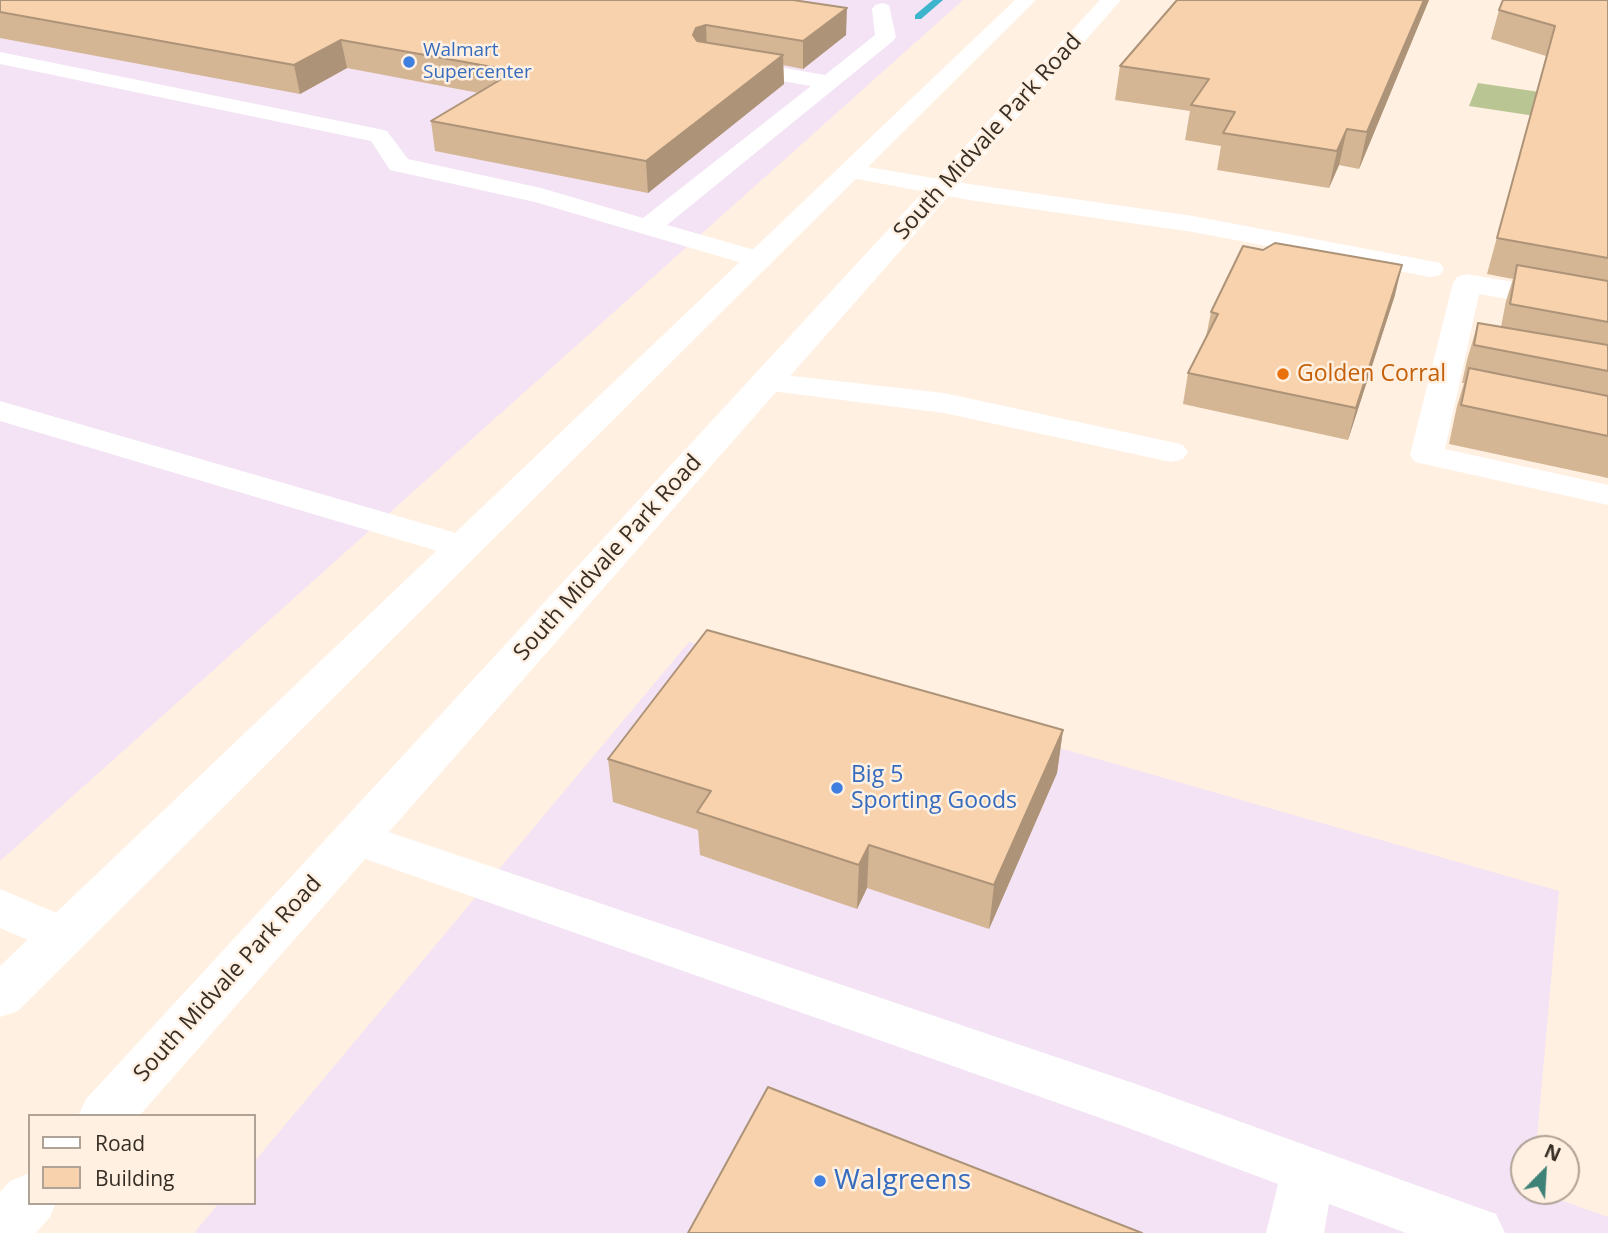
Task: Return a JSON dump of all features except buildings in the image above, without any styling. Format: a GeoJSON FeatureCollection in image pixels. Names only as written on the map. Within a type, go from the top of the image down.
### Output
{"type":"FeatureCollection","features":[{"type":"Feature","properties":{"kind":"main road"},"geometry":{"type":"LineString","coordinates":[[0,997],[1026,0]]}},
{"type":"Feature","properties":{"kind":"main road","name":"South Midvale Park Road"},"geometry":{"type":"LineString","coordinates":[[107,1114],[1111,0]]}},
{"type":"Feature","properties":{"kind":"main road"},"geometry":{"type":"LineString","coordinates":[[648,227],[886,37],[883,17],[860,23]]}},
{"type":"Feature","properties":{"kind":"main road"},"geometry":{"type":"LineString","coordinates":[[0,58],[379,135],[399,164],[541,196],[759,260]]}},
{"type":"Feature","properties":{"kind":"main road"},"geometry":{"type":"LineString","coordinates":[[707,62],[830,82]]}},
{"type":"Feature","properties":{"kind":"main road"},"geometry":{"type":"LineString","coordinates":[[850,171],[1193,224],[1430,269]]}},
{"type":"Feature","properties":{"kind":"main road"},"geometry":{"type":"LineString","coordinates":[[1608,308],[1467,283],[1466,346],[1456,393],[1427,456],[1608,495]]}},
{"type":"Feature","properties":{"kind":"main road"},"geometry":{"type":"LineString","coordinates":[[766,382],[944,403],[1171,452]]}},
{"type":"Feature","properties":{"kind":"main road"},"geometry":{"type":"LineString","coordinates":[[0,411],[464,547]]}},
{"type":"Feature","properties":{"kind":"main road"},"geometry":{"type":"LineString","coordinates":[[356,838],[1136,1107],[1308,1172],[1423,1224],[1476,1233]]}},
{"type":"Feature","properties":{"kind":"main road"},"geometry":{"type":"LineString","coordinates":[[0,907],[61,935]]}},
{"type":"Feature","properties":{"kind":"main road"},"geometry":{"type":"LineString","coordinates":[[1295,1233],[1308,1172]]}},
{"type":"Feature","properties":{"kind":"main road"},"geometry":{"type":"LineString","coordinates":[[0,1232],[28,1201]]}},
{"type":"Feature","properties":{"kind":"shaded area"},"geometry":{"type":"Polygon","coordinates":[[[0,0],[963,0],[0,861],[0,0]]]}},
{"type":"Feature","properties":{"kind":"shaded area"},"geometry":{"type":"Polygon","coordinates":[[[689,642],[1559,891],[1537,1135],[1510,1135],[1510,1205],[1574,1205],[1608,1217],[1608,1233],[194,1233],[217,1205],[256,1205],[256,1160],[689,642]]]}},
{"type":"Feature","properties":{"kind":"green space"},"geometry":{"type":"Polygon","coordinates":[[[1478,83],[1608,102],[1608,127],[1469,106],[1478,83]]]}},
{"type":"Feature","properties":{"kind":"waterway"},"geometry":{"type":"LineString","coordinates":[[918,17],[938,0]]}},
{"type":"Feature","properties":{"kind":"place","name":"Walmart Supercenter"},"geometry":{"type":"Point","coordinates":[409,62]}},
{"type":"Feature","properties":{"kind":"place","name":"Golden Corral"},"geometry":{"type":"Point","coordinates":[1283,374]}},
{"type":"Feature","properties":{"kind":"place","name":"Big 5 Sporting Goods"},"geometry":{"type":"Point","coordinates":[837,788]}},
{"type":"Feature","properties":{"kind":"place","name":"Walgreens"},"geometry":{"type":"Point","coordinates":[820,1181]}}]}
